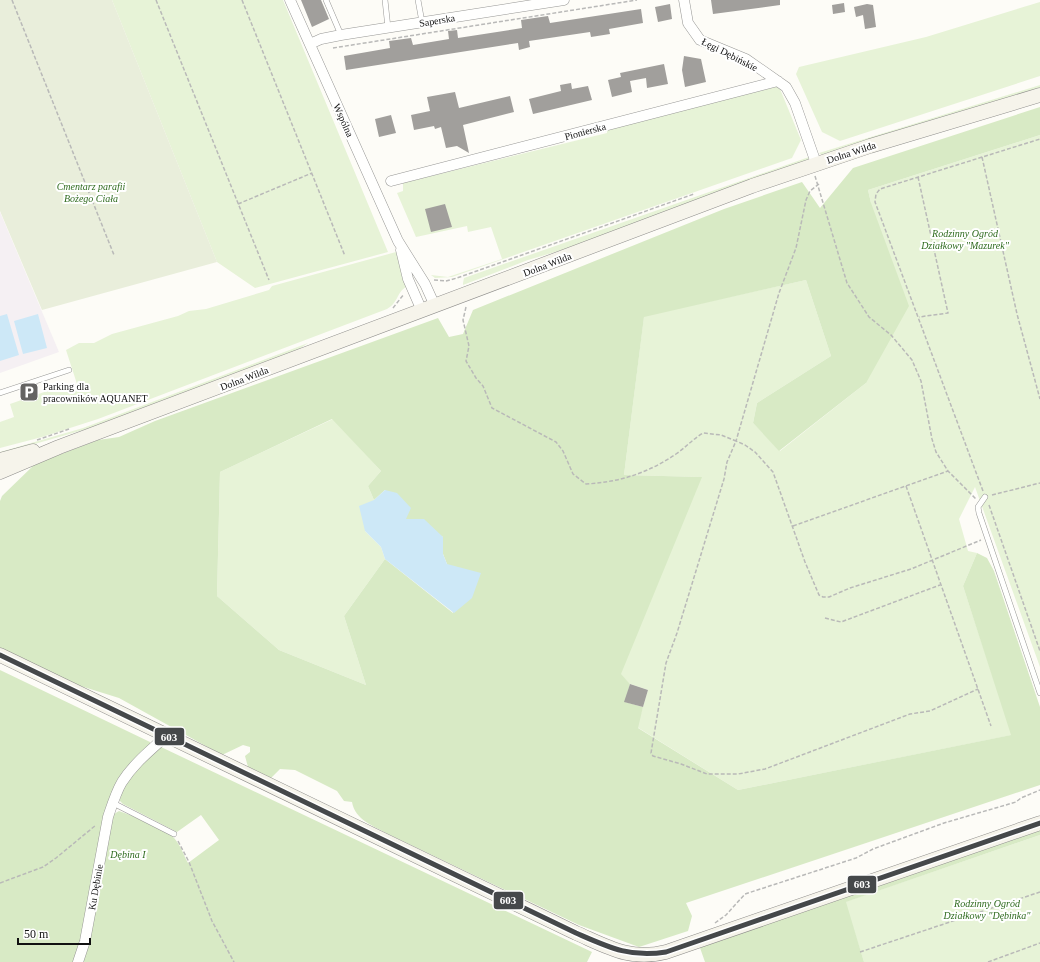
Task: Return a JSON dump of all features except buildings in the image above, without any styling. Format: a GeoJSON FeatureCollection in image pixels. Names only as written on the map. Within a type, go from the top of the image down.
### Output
{"type":"FeatureCollection","features":[{"type":"Feature","properties":{"kind":"main road","name":"Dolna Wilda"},"geometry":{"type":"LineString","coordinates":[[0,472],[59,447],[428,308],[461,289],[814,164],[1040,95]]}},
{"type":"Feature","properties":{"kind":"main road","name":"Dolna Wilda"},"geometry":{"type":"LineString","coordinates":[[0,460],[59,447]]}},
{"type":"Feature","properties":{"kind":"main road"},"geometry":{"type":"LineString","coordinates":[[0,655],[576,933],[625,953],[643,955],[656,954],[1040,823]]}},
{"type":"Feature","properties":{"kind":"street","name":"Wspólna"},"geometry":{"type":"LineString","coordinates":[[290,0],[398,241],[425,284],[428,308]]}},
{"type":"Feature","properties":{"kind":"street","name":"Saperska"},"geometry":{"type":"LineString","coordinates":[[310,44],[321,39],[341,35],[528,3],[564,0]]}},
{"type":"Feature","properties":{"kind":"street","name":"Łęgi Dębińskie"},"geometry":{"type":"LineString","coordinates":[[684,0],[688,23],[700,40],[746,59],[786,87],[795,103],[814,164]]}},
{"type":"Feature","properties":{"kind":"street","name":"Pionierska"},"geometry":{"type":"LineString","coordinates":[[391,181],[778,81]]}},
{"type":"Feature","properties":{"kind":"street","name":"Ku Dębinie"},"geometry":{"type":"LineString","coordinates":[[78,962],[85,941],[108,817],[113,803],[122,783],[136,764],[167,735]]}},
{"type":"Feature","properties":{"kind":"lane"},"geometry":{"type":"LineString","coordinates":[[326,0],[341,35]]}},
{"type":"Feature","properties":{"kind":"lane"},"geometry":{"type":"LineString","coordinates":[[385,0],[388,28]]}},
{"type":"Feature","properties":{"kind":"lane"},"geometry":{"type":"LineString","coordinates":[[418,0],[422,22]]}},
{"type":"Feature","properties":{"kind":"lane"},"geometry":{"type":"LineString","coordinates":[[0,393],[69,370]]}},
{"type":"Feature","properties":{"kind":"lane"},"geometry":{"type":"LineString","coordinates":[[983,499],[978,507],[979,513],[1040,693]]}},
{"type":"Feature","properties":{"kind":"lane"},"geometry":{"type":"LineString","coordinates":[[113,803],[174,834]]}},
{"type":"Feature","properties":{"kind":"path"},"geometry":{"type":"LineString","coordinates":[[12,0],[114,255]]}},
{"type":"Feature","properties":{"kind":"path"},"geometry":{"type":"LineString","coordinates":[[156,0],[269,280]]}},
{"type":"Feature","properties":{"kind":"path"},"geometry":{"type":"LineString","coordinates":[[242,0],[345,256]]}},
{"type":"Feature","properties":{"kind":"path"},"geometry":{"type":"LineString","coordinates":[[330,48],[637,0]]}},
{"type":"Feature","properties":{"kind":"path"},"geometry":{"type":"LineString","coordinates":[[1040,139],[880,189],[875,198],[983,499],[1040,651]]}},
{"type":"Feature","properties":{"kind":"path"},"geometry":{"type":"LineString","coordinates":[[982,157],[1017,314],[1040,399]]}},
{"type":"Feature","properties":{"kind":"path"},"geometry":{"type":"LineString","coordinates":[[814,164],[847,283],[869,317],[891,335],[912,360],[917,369],[924,394],[932,439],[936,452],[948,471],[975,498],[983,499],[1040,483]]}},
{"type":"Feature","properties":{"kind":"path"},"geometry":{"type":"LineString","coordinates":[[238,204],[312,174]]}},
{"type":"Feature","properties":{"kind":"path"},"geometry":{"type":"LineString","coordinates":[[918,177],[948,313],[919,318]]}},
{"type":"Feature","properties":{"kind":"path"},"geometry":{"type":"LineString","coordinates":[[819,184],[810,191],[806,200],[796,248],[778,293],[736,441],[727,462],[724,480],[666,664],[651,753],[653,756],[681,764],[707,774],[738,774],[765,769],[906,716],[930,711],[978,689]]}},
{"type":"Feature","properties":{"kind":"path"},"geometry":{"type":"LineString","coordinates":[[457,278],[467,305],[463,320],[469,346],[466,361],[476,378],[484,386],[492,408],[556,442],[564,450],[573,474],[586,484],[605,483],[649,471],[677,453],[703,433],[721,435],[745,445],[754,452],[773,472],[815,586],[819,595],[823,597],[829,597],[850,588],[911,569],[987,537]]}},
{"type":"Feature","properties":{"kind":"path"},"geometry":{"type":"LineString","coordinates":[[793,526],[948,471]]}},
{"type":"Feature","properties":{"kind":"path"},"geometry":{"type":"LineString","coordinates":[[906,486],[991,726]]}},
{"type":"Feature","properties":{"kind":"path"},"geometry":{"type":"LineString","coordinates":[[825,618],[841,622],[940,585]]}},
{"type":"Feature","properties":{"kind":"path"},"geometry":{"type":"LineString","coordinates":[[712,936],[716,920],[726,915],[745,894],[856,858],[873,849],[949,822],[1016,802],[1040,790]]}},
{"type":"Feature","properties":{"kind":"path"},"geometry":{"type":"LineString","coordinates":[[0,883],[43,867],[93,827],[108,817]]}},
{"type":"Feature","properties":{"kind":"path"},"geometry":{"type":"LineString","coordinates":[[174,834],[189,862],[212,921],[234,962]]}},
{"type":"Feature","properties":{"kind":"path"},"geometry":{"type":"LineString","coordinates":[[860,952],[1040,892]]}},
{"type":"Feature","properties":{"kind":"path"},"geometry":{"type":"LineString","coordinates":[[988,962],[1040,943]]}},
{"type":"Feature","properties":{"kind":"shaded area"},"geometry":{"type":"Polygon","coordinates":[[[0,212],[59,352],[0,373],[0,212]]]}},
{"type":"Feature","properties":{"kind":"green space","name":"Cmentarz parafii Bożego Ciała"},"geometry":{"type":"Polygon","coordinates":[[[0,0],[112,0],[217,262],[42,310],[0,211],[0,0]]]}},
{"type":"Feature","properties":{"kind":"green space"},"geometry":{"type":"Polygon","coordinates":[[[112,0],[283,0],[388,252],[255,288],[217,262],[112,0]]]}},
{"type":"Feature","properties":{"kind":"green space"},"geometry":{"type":"Polygon","coordinates":[[[1040,2],[1040,76],[840,141],[822,132],[796,74],[799,67],[926,37],[1040,2]]]}},
{"type":"Feature","properties":{"kind":"green space"},"geometry":{"type":"Polygon","coordinates":[[[1040,85],[1040,90],[823,156],[819,153],[1040,85]]]}},
{"type":"Feature","properties":{"kind":"green space"},"geometry":{"type":"Polygon","coordinates":[[[776,87],[780,89],[801,140],[792,158],[452,277],[435,278],[431,275],[448,277],[502,259],[491,227],[468,232],[467,226],[416,237],[397,193],[403,191],[403,183],[607,133],[607,127],[776,87]]]}},
{"type":"Feature","properties":{"kind":"green space"},"geometry":{"type":"Polygon","coordinates":[[[1040,107],[1040,135],[868,190],[871,203],[909,306],[866,383],[779,451],[753,423],[757,403],[831,356],[806,280],[644,317],[624,475],[702,477],[621,674],[630,684],[625,702],[643,707],[638,728],[738,790],[1011,735],[963,586],[977,553],[987,558],[994,571],[1040,707],[1040,785],[686,903],[692,916],[688,931],[639,947],[579,925],[388,834],[361,818],[352,802],[344,801],[337,791],[295,770],[280,769],[271,778],[248,767],[245,756],[250,752],[250,747],[243,745],[222,755],[119,698],[71,683],[0,648],[0,501],[2,496],[35,464],[98,440],[119,437],[155,421],[438,318],[449,337],[463,334],[473,310],[724,209],[802,182],[820,208],[853,168],[1040,107]],[[332,419],[220,472],[217,596],[279,650],[366,685],[344,616],[385,559],[453,613],[447,564],[443,554],[443,537],[405,520],[385,490],[374,500],[368,486],[381,471],[332,419]]]}},
{"type":"Feature","properties":{"kind":"green space","name":"Rodzinny Ogród Działkowy \"Mazurek\""},"geometry":{"type":"Polygon","coordinates":[[[1040,135],[1040,667],[975,487],[959,519],[968,551],[977,553],[963,586],[1012,735],[738,790],[637,727],[648,690],[630,684],[620,674],[701,477],[624,475],[644,316],[806,280],[831,356],[757,403],[753,423],[780,451],[866,383],[871,203],[868,190],[1040,135]]]}},
{"type":"Feature","properties":{"kind":"green space"},"geometry":{"type":"Polygon","coordinates":[[[809,157],[808,161],[589,242],[528,260],[463,285],[464,278],[809,157]]]}},
{"type":"Feature","properties":{"kind":"green space"},"geometry":{"type":"Polygon","coordinates":[[[396,252],[406,287],[391,307],[387,309],[98,419],[42,437],[0,448],[0,422],[14,417],[10,404],[50,390],[49,385],[58,391],[77,384],[66,350],[79,343],[94,343],[112,334],[178,316],[189,311],[206,309],[269,290],[272,286],[396,252]]]}},
{"type":"Feature","properties":{"kind":"green space"},"geometry":{"type":"Polygon","coordinates":[[[308,343],[292,354],[111,422],[0,454],[0,452],[83,428],[308,343]]]}},
{"type":"Feature","properties":{"kind":"green space"},"geometry":{"type":"Polygon","coordinates":[[[333,419],[381,471],[368,486],[374,500],[365,531],[381,547],[385,559],[344,616],[366,685],[279,650],[217,596],[220,472],[333,419]]]}},
{"type":"Feature","properties":{"kind":"green space","name":"Dębina I"},"geometry":{"type":"Polygon","coordinates":[[[0,670],[150,742],[150,745],[129,768],[114,814],[119,811],[167,832],[177,842],[188,863],[219,840],[201,815],[177,832],[123,804],[120,801],[121,794],[125,787],[142,763],[161,747],[592,952],[587,962],[0,962],[0,670]]]}},
{"type":"Feature","properties":{"kind":"green space"},"geometry":{"type":"Polygon","coordinates":[[[1040,830],[1040,835],[846,902],[864,962],[705,962],[699,945],[1040,830]]]}},
{"type":"Feature","properties":{"kind":"green space","name":"Rodzinny Ogród Działkowy \"Dębinka\""},"geometry":{"type":"Polygon","coordinates":[[[1040,835],[1040,962],[864,962],[845,902],[1040,835]]]}},
{"type":"Feature","properties":{"kind":"water"},"geometry":{"type":"Polygon","coordinates":[[[7,314],[19,355],[0,361],[0,316],[7,314]]]}},
{"type":"Feature","properties":{"kind":"water"},"geometry":{"type":"Polygon","coordinates":[[[38,314],[47,348],[23,354],[14,321],[38,314]]]}},
{"type":"Feature","properties":{"kind":"water"},"geometry":{"type":"Polygon","coordinates":[[[385,490],[397,493],[411,508],[406,519],[424,519],[443,537],[443,554],[447,564],[481,573],[472,598],[454,613],[385,559],[381,547],[365,531],[359,506],[374,500],[385,490]]]}},
{"type":"Feature","properties":{"kind":"transit line","name":"603"},"geometry":{"type":"LineString","coordinates":[[0,655],[576,933],[609,947],[641,954],[666,952],[1040,823]]}},
{"type":"Feature","properties":{"kind":"place","name":"Parking dla pracowników AQUANET"},"geometry":{"type":"Point","coordinates":[29,392]}}]}
